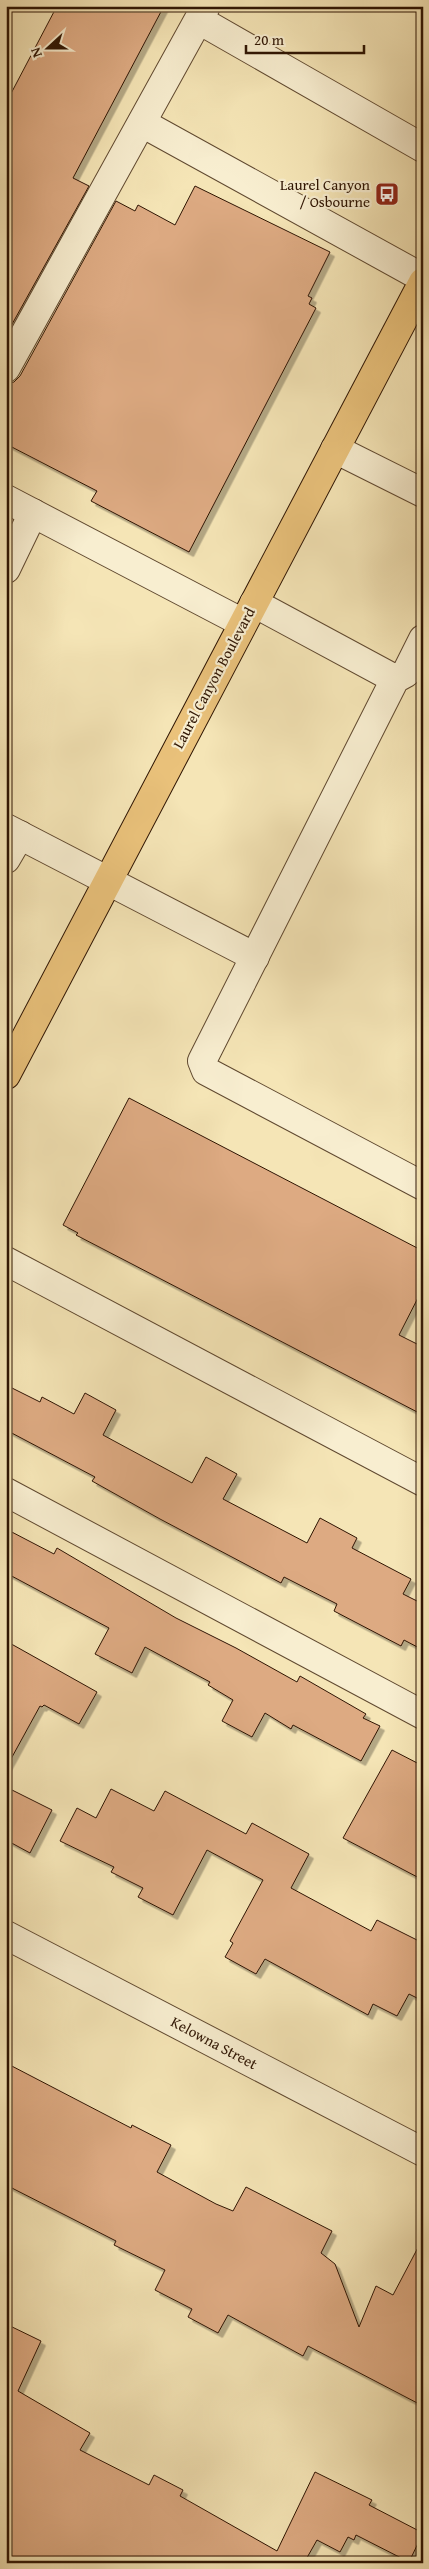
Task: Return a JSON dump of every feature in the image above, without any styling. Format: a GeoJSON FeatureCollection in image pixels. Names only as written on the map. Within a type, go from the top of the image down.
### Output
{"type":"FeatureCollection","features":[{"type":"Feature","properties":{"kind":"main road","name":"Laurel Canyon Boulevard"},"geometry":{"type":"LineString","coordinates":[[6,1075],[423,282]]}},
{"type":"Feature","properties":{"kind":"street"},"geometry":{"type":"LineString","coordinates":[[6,368],[203,13],[423,148]]}},
{"type":"Feature","properties":{"kind":"street"},"geometry":{"type":"LineString","coordinates":[[142,122],[423,278]]}},
{"type":"Feature","properties":{"kind":"street"},"geometry":{"type":"LineString","coordinates":[[335,449],[423,493]]}},
{"type":"Feature","properties":{"kind":"street"},"geometry":{"type":"LineString","coordinates":[[6,500],[395,679]]}},
{"type":"Feature","properties":{"kind":"street"},"geometry":{"type":"LineString","coordinates":[[6,570],[33,513]]}},
{"type":"Feature","properties":{"kind":"street"},"geometry":{"type":"LineString","coordinates":[[423,640],[406,673],[395,679],[202,1061],[206,1071],[423,1186]]}},
{"type":"Feature","properties":{"kind":"street"},"geometry":{"type":"LineString","coordinates":[[6,859],[13,832],[255,957]]}},
{"type":"Feature","properties":{"kind":"street"},"geometry":{"type":"LineString","coordinates":[[6,1261],[423,1482]]}},
{"type":"Feature","properties":{"kind":"street"},"geometry":{"type":"LineString","coordinates":[[6,1492],[423,1715]]}},
{"type":"Feature","properties":{"kind":"street","name":"Kelowna Street"},"geometry":{"type":"LineString","coordinates":[[6,1935],[423,2152]]}},
{"type":"Feature","properties":{"kind":"building"},"geometry":{"type":"Polygon","coordinates":[[[57,6],[164,6],[73,178],[89,186],[6,335],[6,103],[57,6]]]}},
{"type":"Feature","properties":{"kind":"building"},"geometry":{"type":"Polygon","coordinates":[[[195,186],[330,252],[308,296],[312,298],[309,304],[316,308],[189,552],[91,501],[97,491],[6,444],[6,384],[14,382],[20,376],[116,201],[135,211],[138,205],[175,225],[195,186]]]}},
{"type":"Feature","properties":{"kind":"building"},"geometry":{"type":"Polygon","coordinates":[[[129,1098],[423,1251],[423,1288],[399,1335],[423,1347],[423,1415],[76,1235],[78,1233],[63,1225],[129,1098]]]}},
{"type":"Feature","properties":{"kind":"building"},"geometry":{"type":"Polygon","coordinates":[[[6,1385],[40,1402],[42,1397],[74,1414],[85,1393],[116,1410],[103,1435],[192,1483],[206,1457],[237,1474],[223,1499],[307,1543],[320,1518],[357,1538],[352,1548],[411,1579],[403,1594],[423,1604],[423,1650],[404,1640],[401,1646],[334,1611],[337,1604],[284,1577],[281,1583],[160,1519],[92,1481],[95,1477],[6,1430],[6,1385]]]}},
{"type":"Feature","properties":{"kind":"building"},"geometry":{"type":"Polygon","coordinates":[[[6,1529],[54,1554],[57,1548],[176,1618],[236,1648],[297,1682],[300,1676],[366,1714],[363,1718],[380,1726],[361,1761],[293,1725],[291,1729],[265,1713],[252,1737],[222,1721],[233,1700],[208,1685],[210,1682],[145,1647],[132,1673],[95,1654],[109,1628],[6,1573],[6,1529]]]}},
{"type":"Feature","properties":{"kind":"building"},"geometry":{"type":"Polygon","coordinates":[[[6,1641],[97,1692],[79,1724],[44,1705],[40,1706],[6,1768],[6,1641]]]}},
{"type":"Feature","properties":{"kind":"building"},"geometry":{"type":"Polygon","coordinates":[[[392,1750],[423,1766],[423,1880],[343,1838],[392,1750]]]}},
{"type":"Feature","properties":{"kind":"building"},"geometry":{"type":"Polygon","coordinates":[[[6,1787],[52,1810],[30,1853],[6,1840],[6,1787]]]}},
{"type":"Feature","properties":{"kind":"building"},"geometry":{"type":"Polygon","coordinates":[[[111,1789],[154,1811],[165,1791],[246,1834],[252,1823],[309,1854],[291,1888],[371,1931],[377,1920],[423,1943],[423,2001],[409,1994],[397,2016],[373,2004],[368,2015],[265,1959],[256,1974],[225,1957],[233,1943],[230,1941],[263,1880],[207,1850],[173,1915],[138,1897],[143,1888],[111,1872],[114,1867],[60,1841],[77,1808],[96,1818],[111,1789]]]}},
{"type":"Feature","properties":{"kind":"building"},"geometry":{"type":"Polygon","coordinates":[[[6,2063],[131,2128],[132,2125],[171,2145],[157,2172],[216,2204],[233,2211],[246,2187],[332,2231],[321,2253],[335,2264],[359,2327],[376,2286],[393,2295],[423,2238],[423,2406],[308,2346],[303,2356],[228,2315],[218,2333],[188,2317],[192,2309],[155,2290],[165,2270],[114,2245],[116,2241],[6,2185],[6,2063]]]}},
{"type":"Feature","properties":{"kind":"building"},"geometry":{"type":"Polygon","coordinates":[[[6,2324],[41,2341],[18,2391],[90,2433],[80,2450],[149,2485],[154,2475],[183,2490],[180,2496],[277,2551],[315,2472],[372,2500],[369,2505],[423,2533],[409,2562],[356,2535],[354,2540],[348,2537],[340,2552],[317,2540],[304,2563],[6,2563],[6,2324]]]}},
{"type":"Feature","properties":{"kind":"place","name":"Laurel Canyon / Osbourne"},"geometry":{"type":"Point","coordinates":[387,194]}}]}
